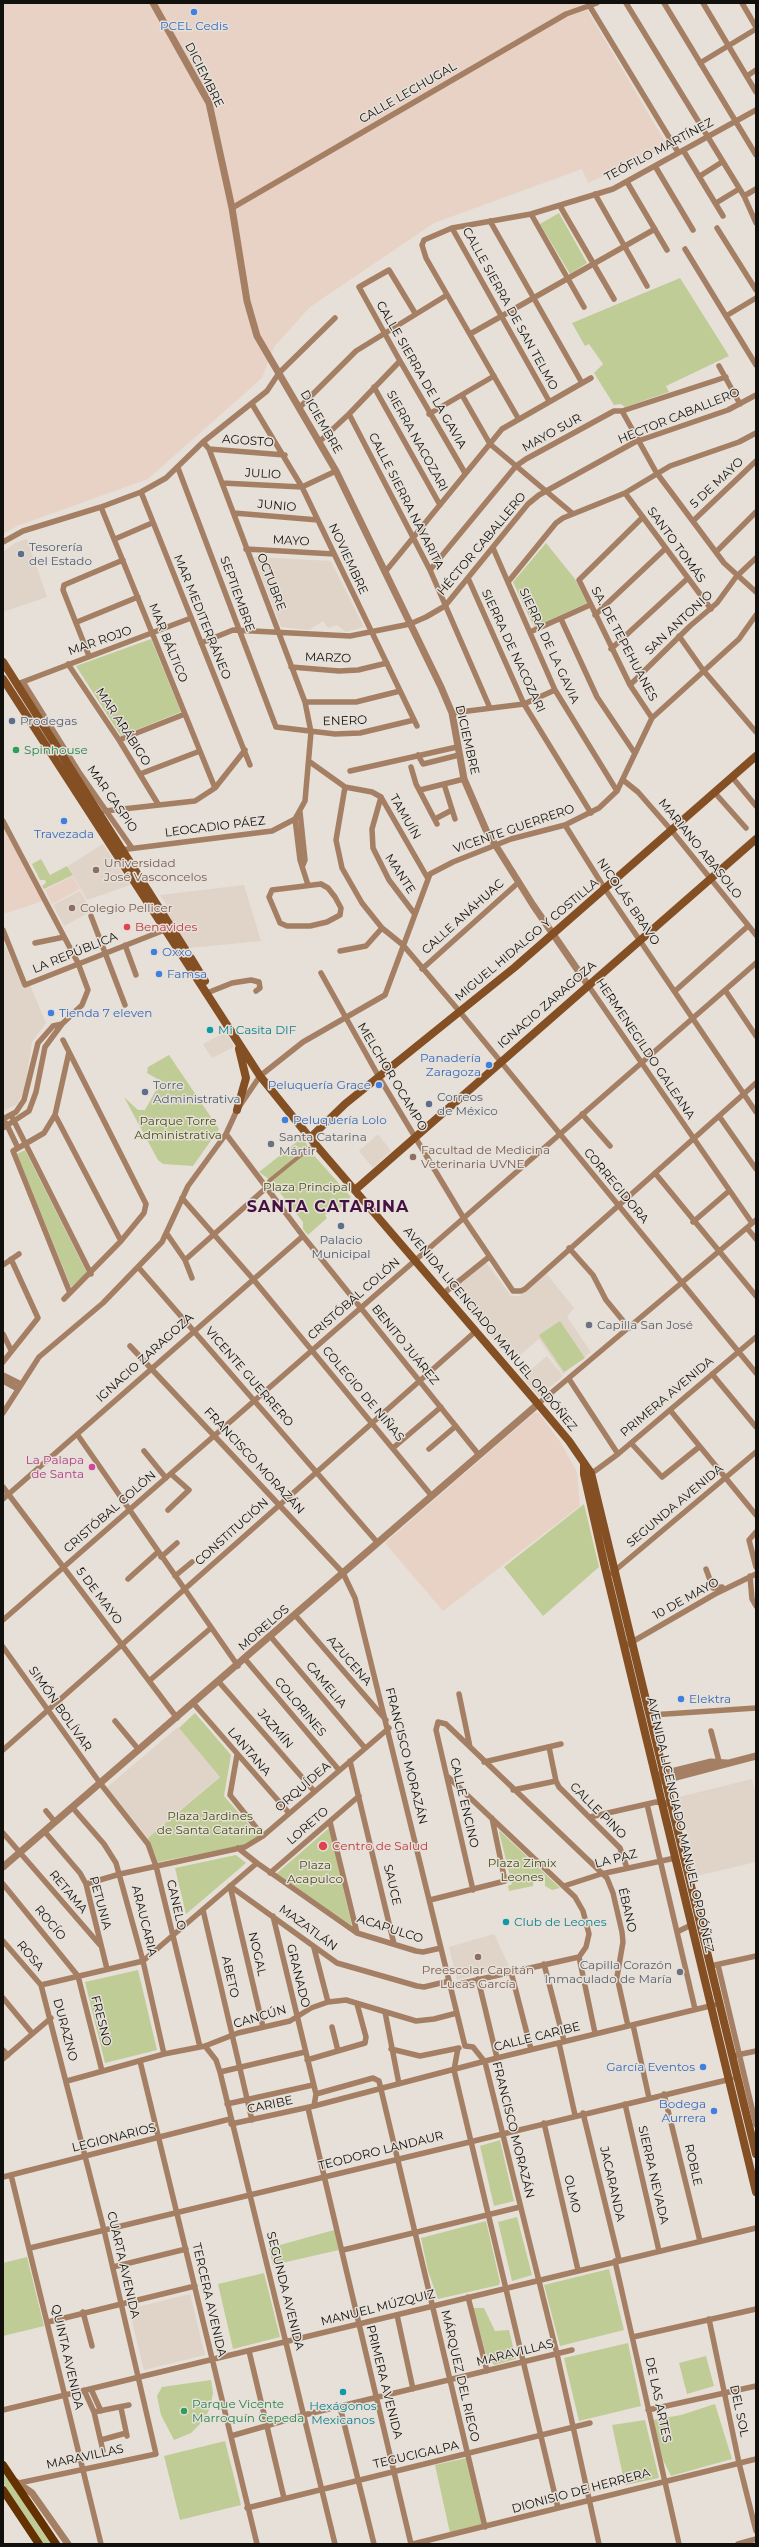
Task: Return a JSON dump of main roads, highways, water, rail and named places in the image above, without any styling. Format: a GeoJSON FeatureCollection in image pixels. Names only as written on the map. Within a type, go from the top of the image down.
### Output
{"type":"FeatureCollection","features":[{"type":"Feature","properties":{"kind":"main road","name":"AVENIDA LICENCIADO MANUEL ORDÓÑEZ"},"geometry":{"type":"LineString","coordinates":[[3,662],[20,683],[46,739],[262,1075]]}},
{"type":"Feature","properties":{"kind":"main road"},"geometry":{"type":"LineString","coordinates":[[3,672],[20,683],[18,702]]}},
{"type":"Feature","properties":{"kind":"main road","name":"AVENIDA LICENCIADO MANUEL ORDÓÑEZ"},"geometry":{"type":"LineString","coordinates":[[3,679],[18,702],[81,786],[118,850]]}},
{"type":"Feature","properties":{"kind":"main road","name":"MIGUEL HIDALGO Y COSTILLA"},"geometry":{"type":"LineString","coordinates":[[311,1142],[331,1117],[460,1012],[605,889],[756,756]]}},
{"type":"Feature","properties":{"kind":"main road"},"geometry":{"type":"LineString","coordinates":[[79,772],[81,786]]}},
{"type":"Feature","properties":{"kind":"main road","name":"IGNACIO ZARAGOZA"},"geometry":{"type":"LineString","coordinates":[[355,1190],[756,839]]}},
{"type":"Feature","properties":{"kind":"main road","name":"AVENIDA LICENCIADO MANUEL ORDÓÑEZ"},"geometry":{"type":"LineString","coordinates":[[209,991],[228,1026],[268,1084],[311,1142],[416,1259],[570,1441],[584,1463],[615,1571],[656,1779],[724,2058],[742,2096],[753,2148],[756,2192]]}},
{"type":"Feature","properties":{"kind":"main road"},"geometry":{"type":"LineString","coordinates":[[228,1026],[245,1071],[245,1086],[237,1110]]}},
{"type":"Feature","properties":{"kind":"main road","name":"AVENIDA LICENCIADO MANUEL ORDÓÑEZ"},"geometry":{"type":"LineString","coordinates":[[587,1473],[608,1576],[650,1715],[690,1881],[714,1966],[720,2003],[736,2055],[734,2078]]}},
{"type":"Feature","properties":{"kind":"main road"},"geometry":{"type":"LineString","coordinates":[[670,1834],[683,1851],[675,1858],[690,1881]]}},
{"type":"Feature","properties":{"kind":"main road"},"geometry":{"type":"LineString","coordinates":[[3,2465],[16,2481],[56,2544]]}},
{"type":"Feature","properties":{"kind":"main road"},"geometry":{"type":"LineString","coordinates":[[3,2490],[40,2544]]}},
{"type":"Feature","properties":{"kind":"place","name":"PCEL Cedis"},"geometry":{"type":"Point","coordinates":[194,12]}},
{"type":"Feature","properties":{"kind":"place","name":"Tesorería del Estado"},"geometry":{"type":"Point","coordinates":[21,554]}},
{"type":"Feature","properties":{"kind":"place","name":"Prodegas"},"geometry":{"type":"Point","coordinates":[12,721]}},
{"type":"Feature","properties":{"kind":"place","name":"Spinhouse"},"geometry":{"type":"Point","coordinates":[16,750]}},
{"type":"Feature","properties":{"kind":"place","name":"Travezada"},"geometry":{"type":"Point","coordinates":[64,821]}},
{"type":"Feature","properties":{"kind":"place","name":"Universidad José Vasconcelos"},"geometry":{"type":"Point","coordinates":[96,870]}},
{"type":"Feature","properties":{"kind":"place","name":"Colegio Pellicer"},"geometry":{"type":"Point","coordinates":[72,908]}},
{"type":"Feature","properties":{"kind":"place","name":"Benavides"},"geometry":{"type":"Point","coordinates":[127,927]}},
{"type":"Feature","properties":{"kind":"place","name":"Oxxo"},"geometry":{"type":"Point","coordinates":[154,952]}},
{"type":"Feature","properties":{"kind":"place","name":"Famsa"},"geometry":{"type":"Point","coordinates":[159,974]}},
{"type":"Feature","properties":{"kind":"place","name":"Tienda 7 eleven"},"geometry":{"type":"Point","coordinates":[51,1013]}},
{"type":"Feature","properties":{"kind":"place","name":"Mi Casita DIF"},"geometry":{"type":"Point","coordinates":[210,1030]}},
{"type":"Feature","properties":{"kind":"place","name":"Panadería Zaragoza"},"geometry":{"type":"Point","coordinates":[489,1065]}},
{"type":"Feature","properties":{"kind":"place","name":"Peluquería Grace"},"geometry":{"type":"Point","coordinates":[379,1085]}},
{"type":"Feature","properties":{"kind":"place","name":"Torre Administrativa"},"geometry":{"type":"Point","coordinates":[145,1092]}},
{"type":"Feature","properties":{"kind":"place","name":"Correos de México"},"geometry":{"type":"Point","coordinates":[429,1104]}},
{"type":"Feature","properties":{"kind":"place","name":"Peluquería Lolo"},"geometry":{"type":"Point","coordinates":[285,1120]}},
{"type":"Feature","properties":{"kind":"place","name":"Santa Catarina Mártir"},"geometry":{"type":"Point","coordinates":[271,1144]}},
{"type":"Feature","properties":{"kind":"place","name":"Facultad de Medicina Veterinaria UVNE"},"geometry":{"type":"Point","coordinates":[413,1157]}},
{"type":"Feature","properties":{"kind":"place","name":"Palacio Municipal"},"geometry":{"type":"Point","coordinates":[341,1226]}},
{"type":"Feature","properties":{"kind":"place","name":"Capilla San José"},"geometry":{"type":"Point","coordinates":[589,1325]}},
{"type":"Feature","properties":{"kind":"place","name":"La Palapa de Santa"},"geometry":{"type":"Point","coordinates":[92,1467]}},
{"type":"Feature","properties":{"kind":"place","name":"Elektra"},"geometry":{"type":"Point","coordinates":[681,1699]}},
{"type":"Feature","properties":{"kind":"place","name":"Centro de Salud"},"geometry":{"type":"Point","coordinates":[323,1846]}},
{"type":"Feature","properties":{"kind":"place","name":"Club de Leones"},"geometry":{"type":"Point","coordinates":[506,1922]}},
{"type":"Feature","properties":{"kind":"place","name":"Preescolar Capitán Lucas García"},"geometry":{"type":"Point","coordinates":[478,1957]}},
{"type":"Feature","properties":{"kind":"place","name":"Capilla Corazón Inmaculado de María"},"geometry":{"type":"Point","coordinates":[680,1972]}},
{"type":"Feature","properties":{"kind":"place","name":"García Eventos"},"geometry":{"type":"Point","coordinates":[703,2067]}},
{"type":"Feature","properties":{"kind":"place","name":"Bodega Aurrera"},"geometry":{"type":"Point","coordinates":[714,2111]}},
{"type":"Feature","properties":{"kind":"place","name":"Hexágonos Mexicanos"},"geometry":{"type":"Point","coordinates":[343,2392]}},
{"type":"Feature","properties":{"kind":"place","name":"Parque Vicente Marroquín Cepeda"},"geometry":{"type":"Point","coordinates":[184,2411]}},
{"type":"Feature","properties":{"kind":"district","name":"SANTA CATARINA"},"geometry":{"type":"Point","coordinates":[328,1207]}},
{"type":"Feature","properties":{"kind":"park label","name":"Parque Torre Administrativa"},"geometry":{"type":"Point","coordinates":[178,1128]}},
{"type":"Feature","properties":{"kind":"park label","name":"Plaza Principal"},"geometry":{"type":"Point","coordinates":[307,1187]}},
{"type":"Feature","properties":{"kind":"park label","name":"Plaza Jardines de Santa Catarina"},"geometry":{"type":"Point","coordinates":[210,1823]}},
{"type":"Feature","properties":{"kind":"park label","name":"Plaza Zimix Leones"},"geometry":{"type":"Point","coordinates":[522,1870]}},
{"type":"Feature","properties":{"kind":"park label","name":"Plaza Acapulco"},"geometry":{"type":"Point","coordinates":[315,1872]}}]}
